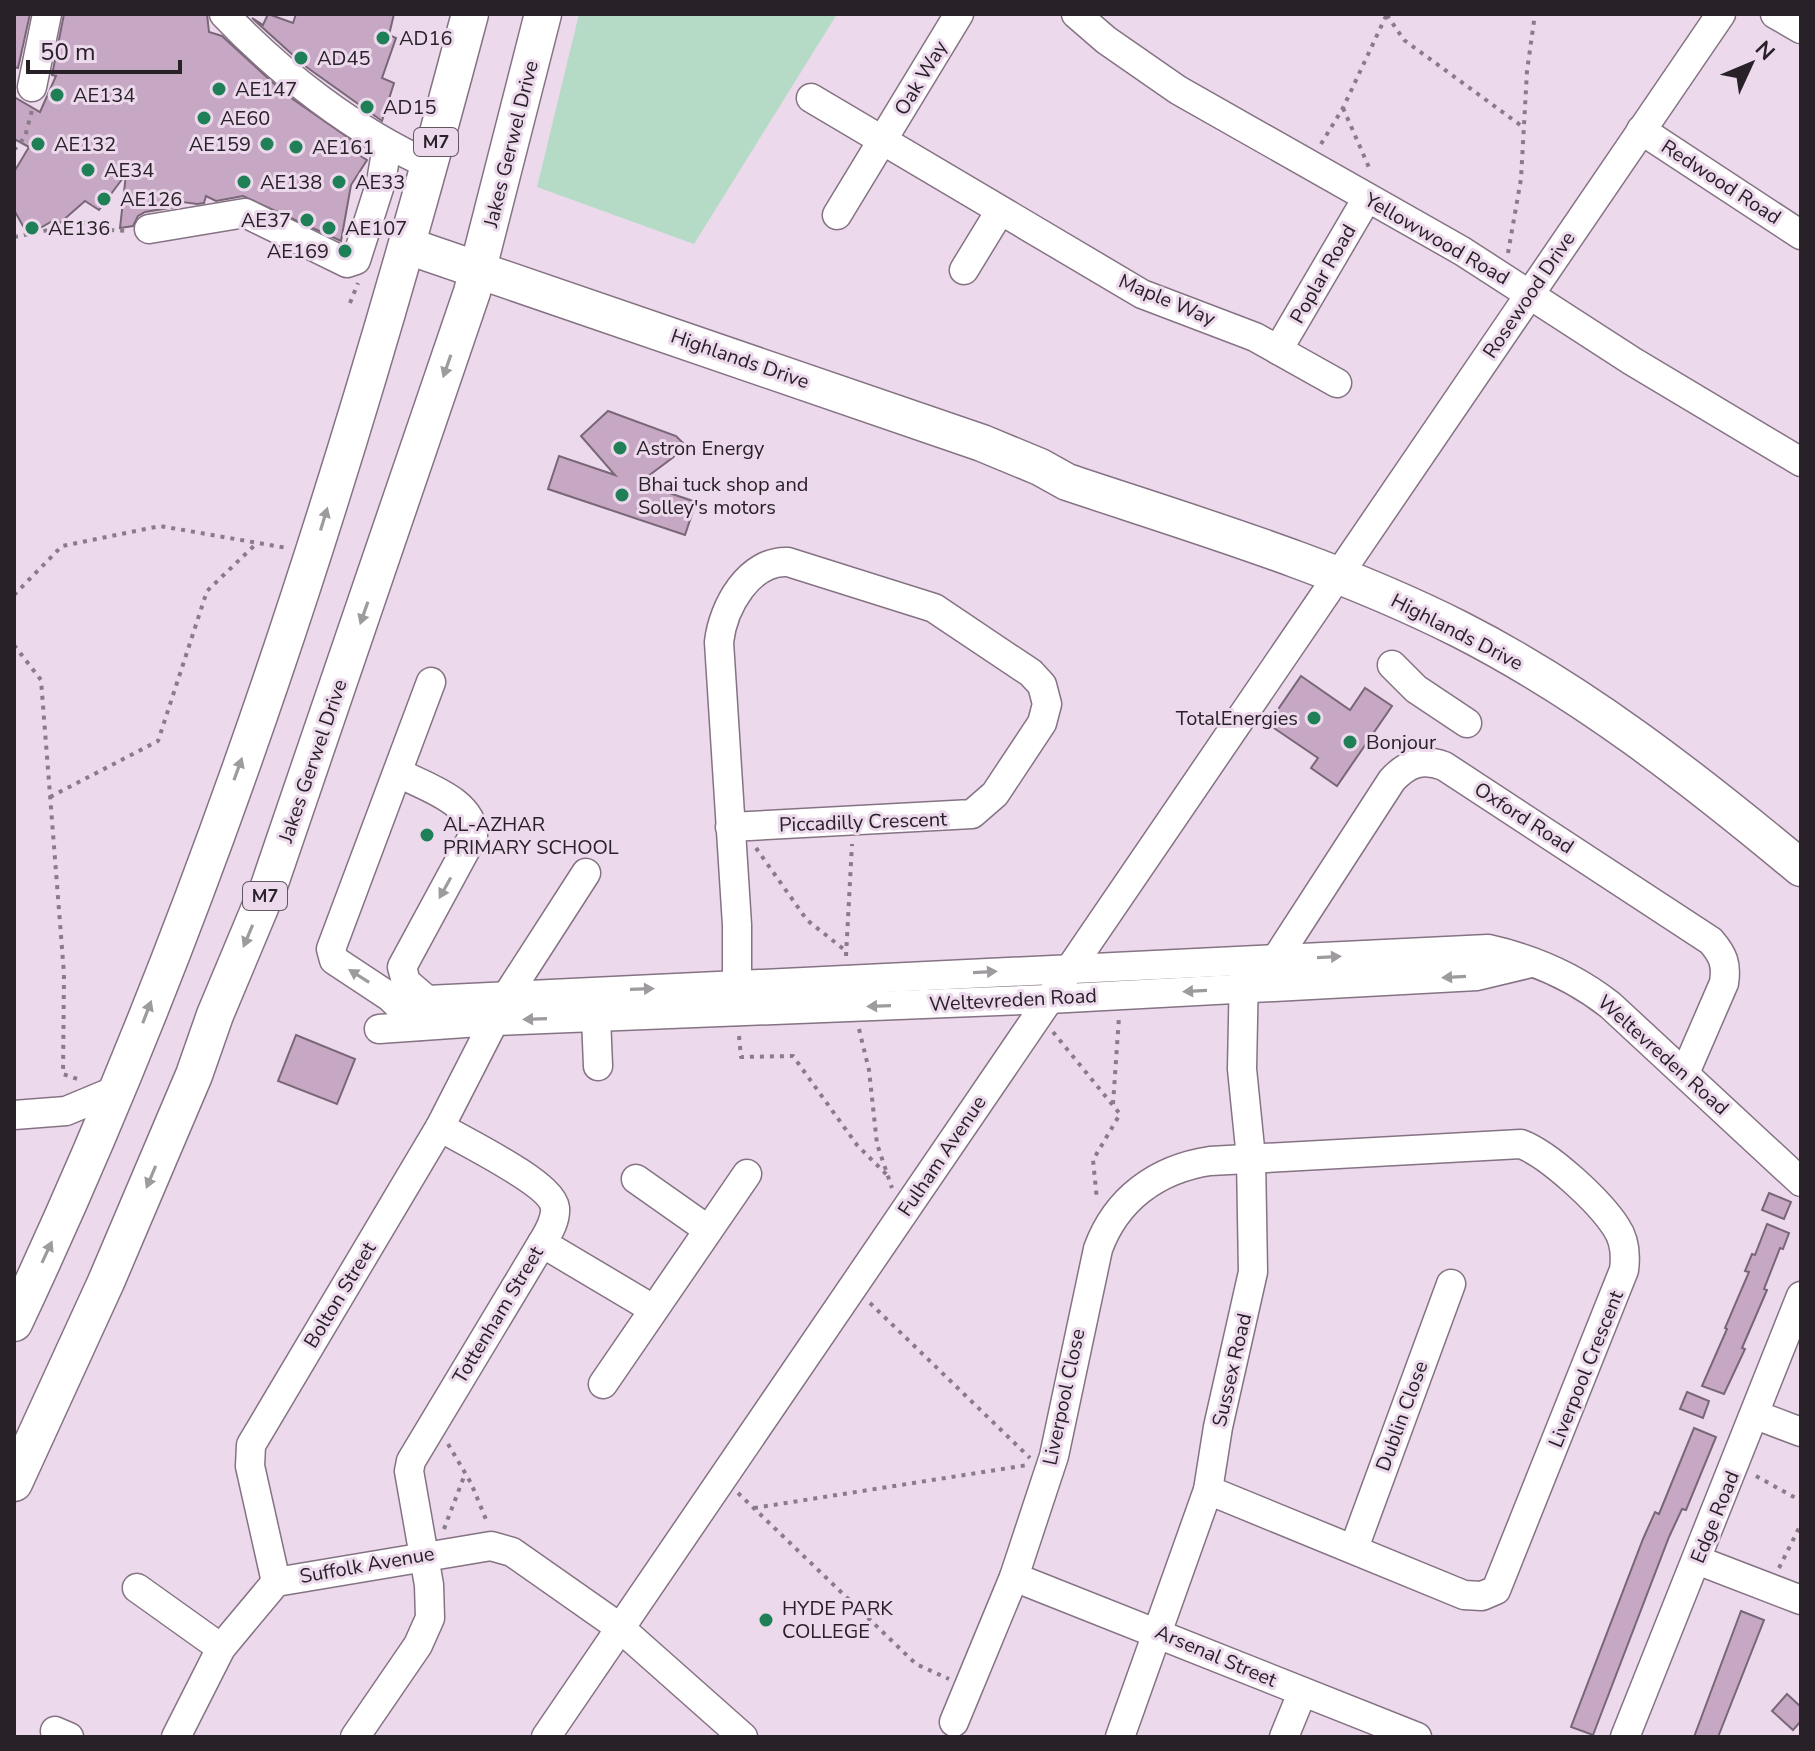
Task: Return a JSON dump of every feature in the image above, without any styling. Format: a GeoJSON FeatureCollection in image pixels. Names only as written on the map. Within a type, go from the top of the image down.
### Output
{"type":"FeatureCollection","features":[{"type":"Feature","properties":{"kind":"main road","name":"M7"},"geometry":{"type":"LineString","coordinates":[[14,1323],[53,1241],[203,868],[313,555],[405,258],[470,14]]}},
{"type":"Feature","properties":{"kind":"main road","name":"Jakes Gerwel Drive"},"geometry":{"type":"LineString","coordinates":[[14,1483],[153,1172],[269,886],[475,280],[543,14]]}},
{"type":"Feature","properties":{"kind":"main road","name":"Highlands Drive"},"geometry":{"type":"LineString","coordinates":[[405,258],[747,373],[1031,482],[1067,482],[1337,575],[1461,630],[1577,699],[1686,775],[1801,868]]}},
{"type":"Feature","properties":{"kind":"street"},"geometry":{"type":"LineString","coordinates":[[32,87],[47,14]]}},
{"type":"Feature","properties":{"kind":"street"},"geometry":{"type":"LineString","coordinates":[[224,14],[269,57],[387,146],[430,165]]}},
{"type":"Feature","properties":{"kind":"street","name":"Oak Way"},"geometry":{"type":"LineString","coordinates":[[837,215],[959,14]]}},
{"type":"Feature","properties":{"kind":"street","name":"Yellowwood Road"},"geometry":{"type":"LineString","coordinates":[[1076,14],[1106,40],[1178,90],[1531,293],[1632,361],[1801,462]]}},
{"type":"Feature","properties":{"kind":"street","name":"Rosewood Drive"},"geometry":{"type":"LineString","coordinates":[[1337,575],[1721,14]]}},
{"type":"Feature","properties":{"kind":"street"},"geometry":{"type":"LineString","coordinates":[[1775,14],[1801,29]]}},
{"type":"Feature","properties":{"kind":"street","name":"Maple Way"},"geometry":{"type":"LineString","coordinates":[[811,98],[1142,294],[1231,327],[1337,383]]}},
{"type":"Feature","properties":{"kind":"street","name":"Redwood Road"},"geometry":{"type":"LineString","coordinates":[[1641,130],[1801,235]]}},
{"type":"Feature","properties":{"kind":"street"},"geometry":{"type":"LineString","coordinates":[[149,229],[245,213],[347,263],[356,260],[381,182],[387,146]]}},
{"type":"Feature","properties":{"kind":"street","name":"Poplar Road"},"geometry":{"type":"LineString","coordinates":[[1278,350],[1367,198]]}},
{"type":"Feature","properties":{"kind":"street"},"geometry":{"type":"LineString","coordinates":[[964,270],[1000,211]]}},
{"type":"Feature","properties":{"kind":"street","name":"Piccadilly Crescent"},"geometry":{"type":"LineString","coordinates":[[738,998],[741,827],[720,629],[747,579],[758,568],[778,561],[934,608],[1031,673],[1042,685],[1047,697],[1042,723],[995,794],[978,811],[956,818],[741,827]]}},
{"type":"Feature","properties":{"kind":"street","name":"Fulham Avenue"},"geometry":{"type":"LineString","coordinates":[[546,1737],[1337,575]]}},
{"type":"Feature","properties":{"kind":"street"},"geometry":{"type":"LineString","coordinates":[[1392,665],[1416,689],[1467,723]]}},
{"type":"Feature","properties":{"kind":"street"},"geometry":{"type":"LineString","coordinates":[[419,1026],[390,997],[336,962],[331,954],[431,682]]}},
{"type":"Feature","properties":{"kind":"street","name":"Oxford Road"},"geometry":{"type":"LineString","coordinates":[[1277,973],[1392,780],[1403,768],[1430,761],[1444,766],[1711,941],[1722,953],[1726,967],[1724,983],[1685,1073]]}},
{"type":"Feature","properties":{"kind":"street","name":"Weltevreden Road"},"geometry":{"type":"LineString","coordinates":[[399,773],[456,804],[473,827],[473,836],[403,963],[404,978],[427,1000],[508,994],[738,998],[858,1006],[1049,999],[1467,948],[1506,953],[1583,984],[1685,1073],[1801,1182]]}},
{"type":"Feature","properties":{"kind":"street","name":"Bolton Street"},"geometry":{"type":"LineString","coordinates":[[276,1582],[250,1466],[251,1445],[440,1127],[508,994],[586,873]]}},
{"type":"Feature","properties":{"kind":"street","name":"Weltevreden Road"},"geometry":{"type":"LineString","coordinates":[[379,1029],[596,1017],[845,980],[1070,968],[1244,975]]}},
{"type":"Feature","properties":{"kind":"street","name":"Sussex Road"},"geometry":{"type":"LineString","coordinates":[[1120,1737],[1160,1632],[1208,1490],[1218,1427],[1253,1272],[1251,1158],[1242,1069],[1244,975]]}},
{"type":"Feature","properties":{"kind":"street"},"geometry":{"type":"LineString","coordinates":[[596,1017],[598,1066]]}},
{"type":"Feature","properties":{"kind":"street"},"geometry":{"type":"LineString","coordinates":[[14,1115],[66,1111],[114,1091]]}},
{"type":"Feature","properties":{"kind":"street","name":"Tottenham Street"},"geometry":{"type":"LineString","coordinates":[[355,1737],[427,1629],[431,1606],[409,1471],[411,1461],[550,1229],[555,1208],[546,1191],[440,1127]]}},
{"type":"Feature","properties":{"kind":"street","name":"Liverpool Crescent"},"geometry":{"type":"LineString","coordinates":[[1208,1490],[1464,1595],[1482,1596],[1496,1590],[1618,1287],[1626,1257],[1623,1243],[1609,1218],[1536,1150],[1521,1144],[1251,1158]]}},
{"type":"Feature","properties":{"kind":"street","name":"Liverpool Close"},"geometry":{"type":"LineString","coordinates":[[954,1722],[1014,1577],[1054,1456],[1084,1304],[1098,1249],[1111,1217],[1169,1170],[1186,1164],[1251,1158]]}},
{"type":"Feature","properties":{"kind":"street"},"geometry":{"type":"LineString","coordinates":[[603,1384],[747,1174]]}},
{"type":"Feature","properties":{"kind":"street"},"geometry":{"type":"LineString","coordinates":[[636,1179],[707,1229]]}},
{"type":"Feature","properties":{"kind":"street"},"geometry":{"type":"LineString","coordinates":[[542,1243],[653,1309]]}},
{"type":"Feature","properties":{"kind":"street","name":"Dublin Close"},"geometry":{"type":"LineString","coordinates":[[1354,1548],[1451,1284]]}},
{"type":"Feature","properties":{"kind":"street","name":"Edge Road"},"geometry":{"type":"LineString","coordinates":[[1625,1737],[1801,1296]]}},
{"type":"Feature","properties":{"kind":"street"},"geometry":{"type":"LineString","coordinates":[[1756,1415],[1801,1432]]}},
{"type":"Feature","properties":{"kind":"street","name":"Suffolk Avenue"},"geometry":{"type":"LineString","coordinates":[[176,1737],[221,1648],[276,1582],[473,1547],[503,1548],[619,1627],[743,1737]]}},
{"type":"Feature","properties":{"kind":"street"},"geometry":{"type":"LineString","coordinates":[[1697,1560],[1801,1600]]}},
{"type":"Feature","properties":{"kind":"street","name":"Arsenal Street"},"geometry":{"type":"LineString","coordinates":[[1014,1577],[1160,1632],[1302,1693],[1417,1737]]}},
{"type":"Feature","properties":{"kind":"street"},"geometry":{"type":"LineString","coordinates":[[137,1588],[221,1648]]}},
{"type":"Feature","properties":{"kind":"street"},"geometry":{"type":"LineString","coordinates":[[1284,1737],[1302,1693]]}},
{"type":"Feature","properties":{"kind":"path"},"geometry":{"type":"LineString","coordinates":[[1308,165],[1343,108],[1386,14]]}},
{"type":"Feature","properties":{"kind":"path"},"geometry":{"type":"LineString","coordinates":[[1386,14],[1404,40],[1524,127]]}},
{"type":"Feature","properties":{"kind":"path"},"geometry":{"type":"LineString","coordinates":[[1499,274],[1511,246],[1535,14]]}},
{"type":"Feature","properties":{"kind":"path"},"geometry":{"type":"LineString","coordinates":[[14,150],[25,137],[35,100],[32,87]]}},
{"type":"Feature","properties":{"kind":"path"},"geometry":{"type":"LineString","coordinates":[[1343,108],[1369,162],[1372,177],[1367,198]]}},
{"type":"Feature","properties":{"kind":"path"},"geometry":{"type":"LineString","coordinates":[[14,237],[94,221],[111,230],[149,229]]}},
{"type":"Feature","properties":{"kind":"path"},"geometry":{"type":"LineString","coordinates":[[14,595],[62,546],[160,526],[313,555]]}},
{"type":"Feature","properties":{"kind":"path"},"geometry":{"type":"LineString","coordinates":[[50,797],[158,741],[207,591],[257,543]]}},
{"type":"Feature","properties":{"kind":"path"},"geometry":{"type":"LineString","coordinates":[[14,645],[41,680],[64,974],[63,1074],[114,1091]]}},
{"type":"Feature","properties":{"kind":"path"},"geometry":{"type":"LineString","coordinates":[[845,980],[853,822]]}},
{"type":"Feature","properties":{"kind":"path"},"geometry":{"type":"LineString","coordinates":[[741,827],[807,920],[846,951]]}},
{"type":"Feature","properties":{"kind":"path"},"geometry":{"type":"LineString","coordinates":[[738,998],[741,1057],[793,1056],[857,1145],[892,1181]]}},
{"type":"Feature","properties":{"kind":"path"},"geometry":{"type":"LineString","coordinates":[[1113,1105],[1120,1005]]}},
{"type":"Feature","properties":{"kind":"path"},"geometry":{"type":"LineString","coordinates":[[858,1006],[877,1144],[892,1181],[892,1191]]}},
{"type":"Feature","properties":{"kind":"path"},"geometry":{"type":"LineString","coordinates":[[1055,1034],[1120,1114],[1093,1160],[1098,1208],[1111,1217]]}},
{"type":"Feature","properties":{"kind":"path"},"geometry":{"type":"LineString","coordinates":[[754,1508],[1036,1464],[852,1286]]}},
{"type":"Feature","properties":{"kind":"path"},"geometry":{"type":"LineString","coordinates":[[446,1441],[489,1527]]}},
{"type":"Feature","properties":{"kind":"path"},"geometry":{"type":"LineString","coordinates":[[1735,1466],[1801,1501]]}},
{"type":"Feature","properties":{"kind":"path"},"geometry":{"type":"LineString","coordinates":[[442,1535],[465,1474]]}},
{"type":"Feature","properties":{"kind":"path"},"geometry":{"type":"LineString","coordinates":[[722,1477],[916,1664],[969,1688]]}},
{"type":"Feature","properties":{"kind":"path"},"geometry":{"type":"LineString","coordinates":[[1769,1587],[1801,1524]]}},
{"type":"Feature","properties":{"kind":"green space"},"geometry":{"type":"Polygon","coordinates":[[[579,14],[837,14],[694,244],[537,187],[579,14]]]}},
{"type":"Feature","properties":{"kind":"building"},"geometry":{"type":"Polygon","coordinates":[[[14,14],[30,14],[18,68],[14,67],[14,14]]]}},
{"type":"Feature","properties":{"kind":"building"},"geometry":{"type":"Polygon","coordinates":[[[64,14],[207,14],[209,32],[222,36],[284,93],[363,148],[359,155],[367,160],[351,185],[341,241],[243,196],[216,201],[206,196],[204,203],[183,202],[181,206],[145,212],[138,216],[133,226],[120,228],[126,174],[99,210],[85,201],[60,223],[56,219],[28,235],[14,210],[14,172],[29,147],[14,139],[14,97],[40,112],[56,76],[52,75],[64,14]]]}},
{"type":"Feature","properties":{"kind":"building"},"geometry":{"type":"Polygon","coordinates":[[[268,14],[293,23],[296,14],[394,14],[389,35],[396,38],[382,78],[394,83],[382,121],[305,66],[252,18],[263,25],[268,14]]]}},
{"type":"Feature","properties":{"kind":"building"},"geometry":{"type":"Polygon","coordinates":[[[608,411],[676,436],[687,447],[639,483],[696,502],[685,535],[548,489],[559,456],[615,475],[581,436],[608,411]]]}},
{"type":"Feature","properties":{"kind":"building"},"geometry":{"type":"Polygon","coordinates":[[[1301,676],[1350,710],[1365,688],[1392,706],[1337,786],[1311,768],[1318,758],[1268,724],[1301,676]]]}},
{"type":"Feature","properties":{"kind":"building"},"geometry":{"type":"Polygon","coordinates":[[[296,1035],[355,1059],[337,1104],[278,1081],[296,1035]]]}},
{"type":"Feature","properties":{"kind":"building"},"geometry":{"type":"Polygon","coordinates":[[[1769,1193],[1791,1202],[1784,1219],[1762,1210],[1769,1193]]]}},
{"type":"Feature","properties":{"kind":"building"},"geometry":{"type":"Polygon","coordinates":[[[1767,1224],[1789,1233],[1783,1249],[1780,1248],[1764,1289],[1767,1290],[1742,1348],[1745,1349],[1724,1394],[1702,1386],[1749,1272],[1745,1271],[1767,1224]]]}},
{"type":"Feature","properties":{"kind":"building"},"geometry":{"type":"Polygon","coordinates":[[[1687,1392],[1709,1401],[1703,1418],[1680,1409],[1687,1392]]]}},
{"type":"Feature","properties":{"kind":"building"},"geometry":{"type":"Polygon","coordinates":[[[1694,1428],[1716,1437],[1686,1510],[1682,1509],[1669,1537],[1593,1735],[1571,1727],[1643,1539],[1655,1512],[1659,1514],[1694,1428]]]}},
{"type":"Feature","properties":{"kind":"building"},"geometry":{"type":"Polygon","coordinates":[[[1741,1611],[1764,1620],[1718,1737],[1694,1737],[1741,1611]]]}},
{"type":"Feature","properties":{"kind":"building"},"geometry":{"type":"Polygon","coordinates":[[[1787,1694],[1801,1707],[1801,1721],[1793,1730],[1772,1711],[1787,1694]]]}},
{"type":"Feature","properties":{"kind":"place","name":"AD16"},"geometry":{"type":"Point","coordinates":[383,38]}},
{"type":"Feature","properties":{"kind":"place","name":"AD45"},"geometry":{"type":"Point","coordinates":[301,58]}},
{"type":"Feature","properties":{"kind":"place","name":"AE147"},"geometry":{"type":"Point","coordinates":[219,89]}},
{"type":"Feature","properties":{"kind":"place","name":"AE134"},"geometry":{"type":"Point","coordinates":[57,95]}},
{"type":"Feature","properties":{"kind":"place","name":"AD15"},"geometry":{"type":"Point","coordinates":[367,107]}},
{"type":"Feature","properties":{"kind":"place","name":"AE60"},"geometry":{"type":"Point","coordinates":[204,118]}},
{"type":"Feature","properties":{"kind":"place","name":"AE132"},"geometry":{"type":"Point","coordinates":[38,144]}},
{"type":"Feature","properties":{"kind":"place","name":"AE159"},"geometry":{"type":"Point","coordinates":[267,144]}},
{"type":"Feature","properties":{"kind":"place","name":"AE161"},"geometry":{"type":"Point","coordinates":[296,147]}},
{"type":"Feature","properties":{"kind":"place","name":"AE34"},"geometry":{"type":"Point","coordinates":[88,170]}},
{"type":"Feature","properties":{"kind":"place","name":"AE138"},"geometry":{"type":"Point","coordinates":[244,182]}},
{"type":"Feature","properties":{"kind":"place","name":"AE33"},"geometry":{"type":"Point","coordinates":[339,182]}},
{"type":"Feature","properties":{"kind":"place","name":"AE126"},"geometry":{"type":"Point","coordinates":[104,199]}},
{"type":"Feature","properties":{"kind":"place","name":"AE37"},"geometry":{"type":"Point","coordinates":[307,220]}},
{"type":"Feature","properties":{"kind":"place","name":"AE136"},"geometry":{"type":"Point","coordinates":[32,228]}},
{"type":"Feature","properties":{"kind":"place","name":"AE107"},"geometry":{"type":"Point","coordinates":[329,228]}},
{"type":"Feature","properties":{"kind":"place","name":"AE169"},"geometry":{"type":"Point","coordinates":[345,251]}},
{"type":"Feature","properties":{"kind":"place","name":"Astron Energy"},"geometry":{"type":"Point","coordinates":[620,448]}},
{"type":"Feature","properties":{"kind":"place","name":"Bhai tuck shop and Solley's motors"},"geometry":{"type":"Point","coordinates":[622,495]}},
{"type":"Feature","properties":{"kind":"place","name":"TotalEnergies"},"geometry":{"type":"Point","coordinates":[1314,718]}},
{"type":"Feature","properties":{"kind":"place","name":"Bonjour"},"geometry":{"type":"Point","coordinates":[1350,742]}},
{"type":"Feature","properties":{"kind":"place","name":"AL-AZHAR PRIMARY SCHOOL"},"geometry":{"type":"Point","coordinates":[427,835]}},
{"type":"Feature","properties":{"kind":"place","name":"HYDE PARK COLLEGE"},"geometry":{"type":"Point","coordinates":[766,1620]}}]}
